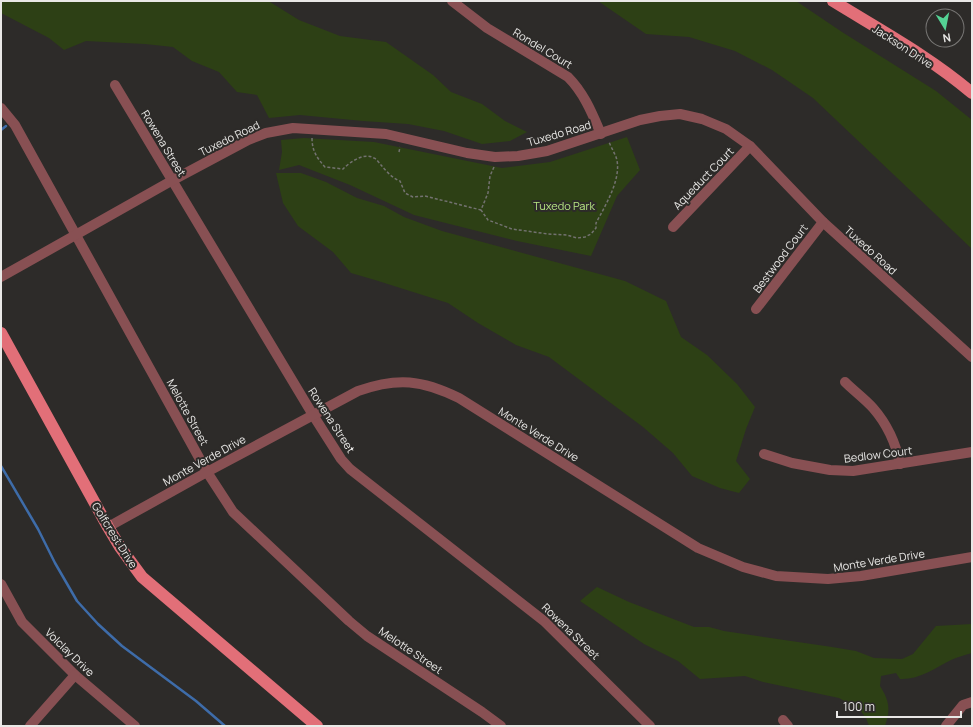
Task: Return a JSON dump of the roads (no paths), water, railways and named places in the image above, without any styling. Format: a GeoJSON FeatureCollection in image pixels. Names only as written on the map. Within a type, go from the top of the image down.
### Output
{"type":"FeatureCollection","features":[{"type":"Feature","properties":{"kind":"main road","name":"Jackson Drive"},"geometry":{"type":"LineString","coordinates":[[832,1],[957,80],[972,94]]}},
{"type":"Feature","properties":{"kind":"main road","name":"Golfcrest Drive"},"geometry":{"type":"LineString","coordinates":[[1,333],[108,527],[120,547],[142,577],[317,726]]}},
{"type":"Feature","properties":{"kind":"street","name":"Rondel Court"},"geometry":{"type":"LineString","coordinates":[[452,1],[487,28],[568,77],[577,86],[585,98],[601,134]]}},
{"type":"Feature","properties":{"kind":"street","name":"Rowena Street"},"geometry":{"type":"LineString","coordinates":[[115,85],[313,415],[341,459],[350,469],[544,621],[650,726]]}},
{"type":"Feature","properties":{"kind":"street","name":"Melotte Street"},"geometry":{"type":"LineString","coordinates":[[1,108],[15,125],[207,472],[233,512],[349,621],[367,636],[501,726]]}},
{"type":"Feature","properties":{"kind":"street","name":"Tuxedo Road"},"geometry":{"type":"LineString","coordinates":[[1,277],[173,180],[248,140],[266,133],[293,128],[386,134],[467,153],[495,157],[518,156],[546,151],[640,120],[680,114],[702,119],[726,129],[750,146],[823,222],[972,357]]}},
{"type":"Feature","properties":{"kind":"street","name":"Aqueduct Court"},"geometry":{"type":"LineString","coordinates":[[672,228],[750,146]]}},
{"type":"Feature","properties":{"kind":"street","name":"Bestwood Court"},"geometry":{"type":"LineString","coordinates":[[756,309],[823,222]]}},
{"type":"Feature","properties":{"kind":"street","name":"Monte Verde Drive"},"geometry":{"type":"LineString","coordinates":[[108,527],[358,391],[397,382],[412,382],[439,388],[459,398],[698,548],[743,567],[776,576],[828,580],[861,576],[972,557]]}},
{"type":"Feature","properties":{"kind":"street"},"geometry":{"type":"LineString","coordinates":[[846,382],[873,407],[887,425],[900,464]]}},
{"type":"Feature","properties":{"kind":"street","name":"Bedlow Court"},"geometry":{"type":"LineString","coordinates":[[764,454],[792,463],[830,470],[853,471],[972,452]]}},
{"type":"Feature","properties":{"kind":"street","name":"Volclay Drive"},"geometry":{"type":"LineString","coordinates":[[1,584],[22,622],[75,675],[135,726]]}},
{"type":"Feature","properties":{"kind":"street"},"geometry":{"type":"LineString","coordinates":[[30,726],[75,675]]}},
{"type":"Feature","properties":{"kind":"street"},"geometry":{"type":"LineString","coordinates":[[946,726],[968,703]]}},
{"type":"Feature","properties":{"kind":"waterway"},"geometry":{"type":"LineString","coordinates":[[1,130],[6,126]]}},
{"type":"Feature","properties":{"kind":"waterway"},"geometry":{"type":"LineString","coordinates":[[1,466],[38,529],[55,563],[77,601],[98,624],[122,646],[196,701],[225,726]]}},
{"type":"Feature","properties":{"kind":"park label","name":"Tuxedo Park"},"geometry":{"type":"Point","coordinates":[564,205]}}]}
